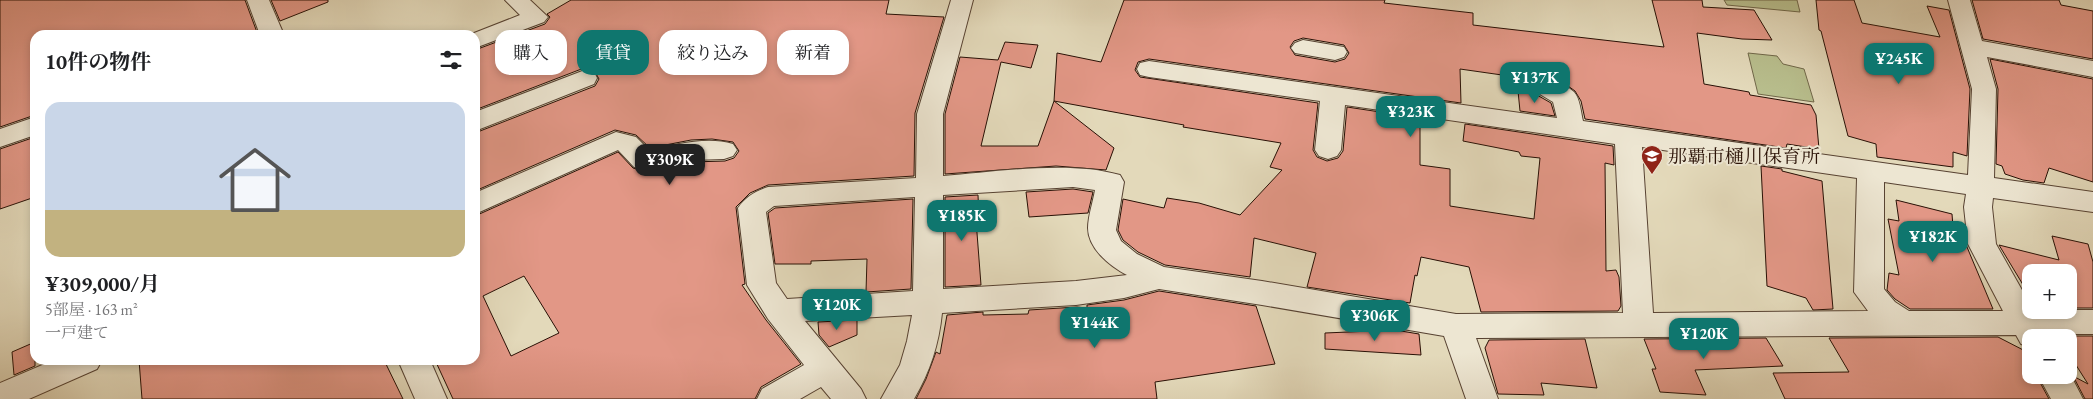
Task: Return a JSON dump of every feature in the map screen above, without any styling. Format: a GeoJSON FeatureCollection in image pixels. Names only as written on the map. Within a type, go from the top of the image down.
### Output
{"type":"FeatureCollection","features":[{"type":"Feature","properties":{"kind":"street"},"geometry":{"type":"LineString","coordinates":[[258,0],[270,30]]}},
{"type":"Feature","properties":{"kind":"street"},"geometry":{"type":"LineString","coordinates":[[480,39],[536,17],[516,0]]}},
{"type":"Feature","properties":{"kind":"street"},"geometry":{"type":"LineString","coordinates":[[897,399],[905,388],[919,359],[926,330],[930,114],[962,0]]}},
{"type":"Feature","properties":{"kind":"street"},"geometry":{"type":"LineString","coordinates":[[1960,0],[1984,89],[1978,207],[1982,244],[2028,329]]}},
{"type":"Feature","properties":{"kind":"street"},"geometry":{"type":"LineString","coordinates":[[1973,47],[2093,69]]}},
{"type":"Feature","properties":{"kind":"street"},"geometry":{"type":"LineString","coordinates":[[1303,48],[1335,52]]}},
{"type":"Feature","properties":{"kind":"street"},"geometry":{"type":"LineString","coordinates":[[1149,69],[2093,202]]}},
{"type":"Feature","properties":{"kind":"street"},"geometry":{"type":"LineString","coordinates":[[480,120],[585,78]]}},
{"type":"Feature","properties":{"kind":"street"},"geometry":{"type":"LineString","coordinates":[[1520,82],[1545,86],[1564,98],[1572,130]]}},
{"type":"Feature","properties":{"kind":"street"},"geometry":{"type":"LineString","coordinates":[[1328,150],[1333,95]]}},
{"type":"Feature","properties":{"kind":"street"},"geometry":{"type":"LineString","coordinates":[[0,138],[30,128]]}},
{"type":"Feature","properties":{"kind":"street"},"geometry":{"type":"LineString","coordinates":[[1628,138],[1639,325]]}},
{"type":"Feature","properties":{"kind":"street"},"geometry":{"type":"LineString","coordinates":[[480,202],[616,141],[627,142],[643,160],[691,151],[724,150]]}},
{"type":"Feature","properties":{"kind":"street"},"geometry":{"type":"LineString","coordinates":[[1871,170],[1870,292],[1884,310],[1902,322]]}},
{"type":"Feature","properties":{"kind":"street"},"geometry":{"type":"LineString","coordinates":[[850,399],[779,311],[762,285],[752,208],[768,197],[1074,177],[1110,182],[1102,230],[1109,248],[1127,262],[1159,278],[1262,293],[1456,326],[1902,322],[2022,330]]}},
{"type":"Feature","properties":{"kind":"street"},"geometry":{"type":"LineString","coordinates":[[779,311],[1076,293],[1124,287],[1159,278]]}},
{"type":"Feature","properties":{"kind":"street"},"geometry":{"type":"LineString","coordinates":[[2037,329],[2093,322]]}},
{"type":"Feature","properties":{"kind":"street"},"geometry":{"type":"LineString","coordinates":[[1456,326],[1482,399]]}},
{"type":"Feature","properties":{"kind":"street"},"geometry":{"type":"LineString","coordinates":[[0,396],[74,365]]}},
{"type":"Feature","properties":{"kind":"street"},"geometry":{"type":"LineString","coordinates":[[416,365],[431,399]]}},
{"type":"Feature","properties":{"kind":"street"},"geometry":{"type":"LineString","coordinates":[[773,399],[826,368]]}},
{"type":"Feature","properties":{"kind":"street"},"geometry":{"type":"LineString","coordinates":[[2059,384],[2067,399]]}},
{"type":"Feature","properties":{"kind":"green space"},"geometry":{"type":"Polygon","coordinates":[[[1724,0],[1797,0],[1800,12],[1727,5],[1724,0]]]}},
{"type":"Feature","properties":{"kind":"green space"},"geometry":{"type":"Polygon","coordinates":[[[1748,53],[1777,56],[1783,64],[1804,69],[1814,102],[1758,94],[1748,53]]]}},
{"type":"Feature","properties":{"kind":"building"},"geometry":{"type":"Polygon","coordinates":[[[0,0],[245,0],[256,30],[30,30],[30,117],[0,127],[0,0]]]}},
{"type":"Feature","properties":{"kind":"building"},"geometry":{"type":"Polygon","coordinates":[[[271,0],[328,0],[328,2],[280,21],[271,0]]]}},
{"type":"Feature","properties":{"kind":"building"},"geometry":{"type":"Polygon","coordinates":[[[571,0],[889,0],[886,14],[944,17],[915,113],[914,176],[768,185],[750,193],[736,207],[745,284],[742,285],[766,320],[801,364],[761,387],[755,399],[453,399],[437,365],[480,365],[480,214],[618,152],[633,168],[643,171],[691,162],[725,161],[734,158],[739,151],[733,142],[712,139],[691,140],[650,148],[636,135],[615,130],[480,189],[480,131],[595,86],[599,79],[597,75],[649,75],[649,30],[577,30],[577,71],[567,75],[567,30],[529,30],[545,24],[550,17],[547,14],[571,0]],[[524,276],[483,296],[511,356],[559,333],[524,276]]]}},
{"type":"Feature","properties":{"kind":"building"},"geometry":{"type":"Polygon","coordinates":[[[1124,0],[1385,0],[1384,3],[1473,13],[1473,25],[1664,47],[1652,0],[1702,0],[1703,7],[1754,10],[1772,40],[1742,39],[1697,33],[1704,84],[1749,92],[1750,95],[1811,105],[1816,115],[1819,149],[1787,144],[1786,148],[1585,119],[1581,101],[1575,91],[1561,81],[1535,73],[1518,73],[1509,76],[1460,69],[1461,103],[1149,59],[1138,62],[1135,70],[1140,77],[1318,103],[1313,150],[1317,157],[1327,161],[1338,158],[1343,151],[1347,107],[1420,118],[1420,165],[1450,169],[1450,206],[1534,219],[1540,158],[1521,156],[1519,152],[1463,141],[1465,124],[1613,146],[1614,165],[1605,163],[1606,271],[1616,270],[1619,277],[1621,306],[1618,311],[1481,312],[1469,267],[1421,257],[1417,276],[1415,275],[1410,303],[1307,287],[1316,253],[1254,238],[1250,277],[1165,265],[1138,252],[1123,240],[1118,230],[1123,199],[1164,208],[1167,198],[1199,203],[1240,215],[1282,170],[1270,167],[1281,143],[1183,127],[1184,125],[1054,101],[1057,53],[1101,62],[1124,0]],[[1303,38],[1294,41],[1290,47],[1295,55],[1335,62],[1345,59],[1349,53],[1344,45],[1303,38]]]}},
{"type":"Feature","properties":{"kind":"building"},"geometry":{"type":"Polygon","coordinates":[[[1816,0],[1854,0],[1862,23],[1940,37],[1927,6],[1949,10],[1970,89],[1967,156],[1953,152],[1953,167],[1877,157],[1876,144],[1848,136],[1821,31],[1819,30],[1816,0]]]}},
{"type":"Feature","properties":{"kind":"building"},"geometry":{"type":"Polygon","coordinates":[[[1972,0],[2059,0],[2061,5],[2093,11],[2093,59],[1983,39],[1972,0]]]}},
{"type":"Feature","properties":{"kind":"building"},"geometry":{"type":"Polygon","coordinates":[[[1005,42],[1038,45],[1031,68],[1001,62],[981,146],[1038,146],[1054,101],[1114,148],[1106,170],[1056,166],[945,174],[945,114],[960,57],[998,60],[1005,42]]]}},
{"type":"Feature","properties":{"kind":"building"},"geometry":{"type":"Polygon","coordinates":[[[495,43],[495,75],[566,75],[480,108],[480,48],[495,43]]]}},
{"type":"Feature","properties":{"kind":"building"},"geometry":{"type":"Polygon","coordinates":[[[1990,59],[2093,79],[2093,182],[2049,168],[2044,183],[2023,180],[2005,174],[2002,166],[1996,164],[1998,89],[1990,59]]]}},
{"type":"Feature","properties":{"kind":"building"},"geometry":{"type":"Polygon","coordinates":[[[1518,91],[1537,95],[1551,103],[1555,116],[1520,111],[1518,91]]]}},
{"type":"Feature","properties":{"kind":"building"},"geometry":{"type":"Polygon","coordinates":[[[30,139],[30,199],[0,209],[0,149],[30,139]]]}},
{"type":"Feature","properties":{"kind":"building"},"geometry":{"type":"Polygon","coordinates":[[[1761,166],[1782,169],[1782,171],[1822,181],[1833,309],[1813,310],[1806,298],[1767,286],[1761,166]]]}},
{"type":"Feature","properties":{"kind":"building"},"geometry":{"type":"Polygon","coordinates":[[[1073,189],[1093,192],[1088,213],[1029,217],[1026,192],[1073,189]]]}},
{"type":"Feature","properties":{"kind":"building"},"geometry":{"type":"Polygon","coordinates":[[[978,195],[979,220],[976,220],[981,285],[945,287],[945,197],[978,195]]]}},
{"type":"Feature","properties":{"kind":"building"},"geometry":{"type":"Polygon","coordinates":[[[913,199],[911,289],[866,292],[867,259],[811,261],[811,264],[775,264],[768,213],[775,208],[913,199]]]}},
{"type":"Feature","properties":{"kind":"building"},"geometry":{"type":"Polygon","coordinates":[[[1896,200],[1952,214],[1953,227],[1959,228],[1993,309],[1910,309],[1895,299],[1887,290],[1889,273],[1899,275],[1888,219],[1899,221],[1896,200]]]}},
{"type":"Feature","properties":{"kind":"building"},"geometry":{"type":"Polygon","coordinates":[[[2052,236],[2088,244],[2093,262],[2093,308],[2077,308],[2077,264],[2022,264],[2022,283],[1999,245],[2059,260],[2052,236]]]}},
{"type":"Feature","properties":{"kind":"building"},"geometry":{"type":"Polygon","coordinates":[[[1159,291],[1256,306],[1275,364],[1155,382],[1157,399],[916,399],[936,352],[940,354],[947,315],[983,312],[983,315],[1028,314],[1029,310],[1087,308],[1087,305],[1124,300],[1159,291]]]}},
{"type":"Feature","properties":{"kind":"building"},"geometry":{"type":"Polygon","coordinates":[[[857,320],[857,335],[829,347],[819,335],[818,322],[857,320]]]}},
{"type":"Feature","properties":{"kind":"building"},"geometry":{"type":"Polygon","coordinates":[[[1395,330],[1419,334],[1421,355],[1325,349],[1325,333],[1395,330]]]}},
{"type":"Feature","properties":{"kind":"building"},"geometry":{"type":"Polygon","coordinates":[[[2077,336],[2093,336],[2093,399],[2085,399],[2077,384],[2077,378],[2088,384],[2077,367],[2077,336]]]}},
{"type":"Feature","properties":{"kind":"building"},"geometry":{"type":"Polygon","coordinates":[[[1998,337],[2022,349],[2022,384],[2041,384],[2049,399],[1785,399],[1773,373],[1849,372],[1829,338],[1998,337]]]}},
{"type":"Feature","properties":{"kind":"building"},"geometry":{"type":"Polygon","coordinates":[[[1766,338],[1783,366],[1695,370],[1706,395],[1660,392],[1652,369],[1656,369],[1644,339],[1766,338]]]}},
{"type":"Feature","properties":{"kind":"building"},"geometry":{"type":"Polygon","coordinates":[[[1585,339],[1597,388],[1541,383],[1544,395],[1498,394],[1485,348],[1489,340],[1585,339]]]}},
{"type":"Feature","properties":{"kind":"building"},"geometry":{"type":"Polygon","coordinates":[[[30,344],[30,365],[35,366],[14,375],[12,352],[30,344]]]}},
{"type":"Feature","properties":{"kind":"building"},"geometry":{"type":"Polygon","coordinates":[[[139,365],[386,365],[403,399],[142,399],[139,365]]]}},
{"type":"Feature","properties":{"kind":"place","name":"那覇市樋川保育所"},"geometry":{"type":"Point","coordinates":[1652,175]}}]}
